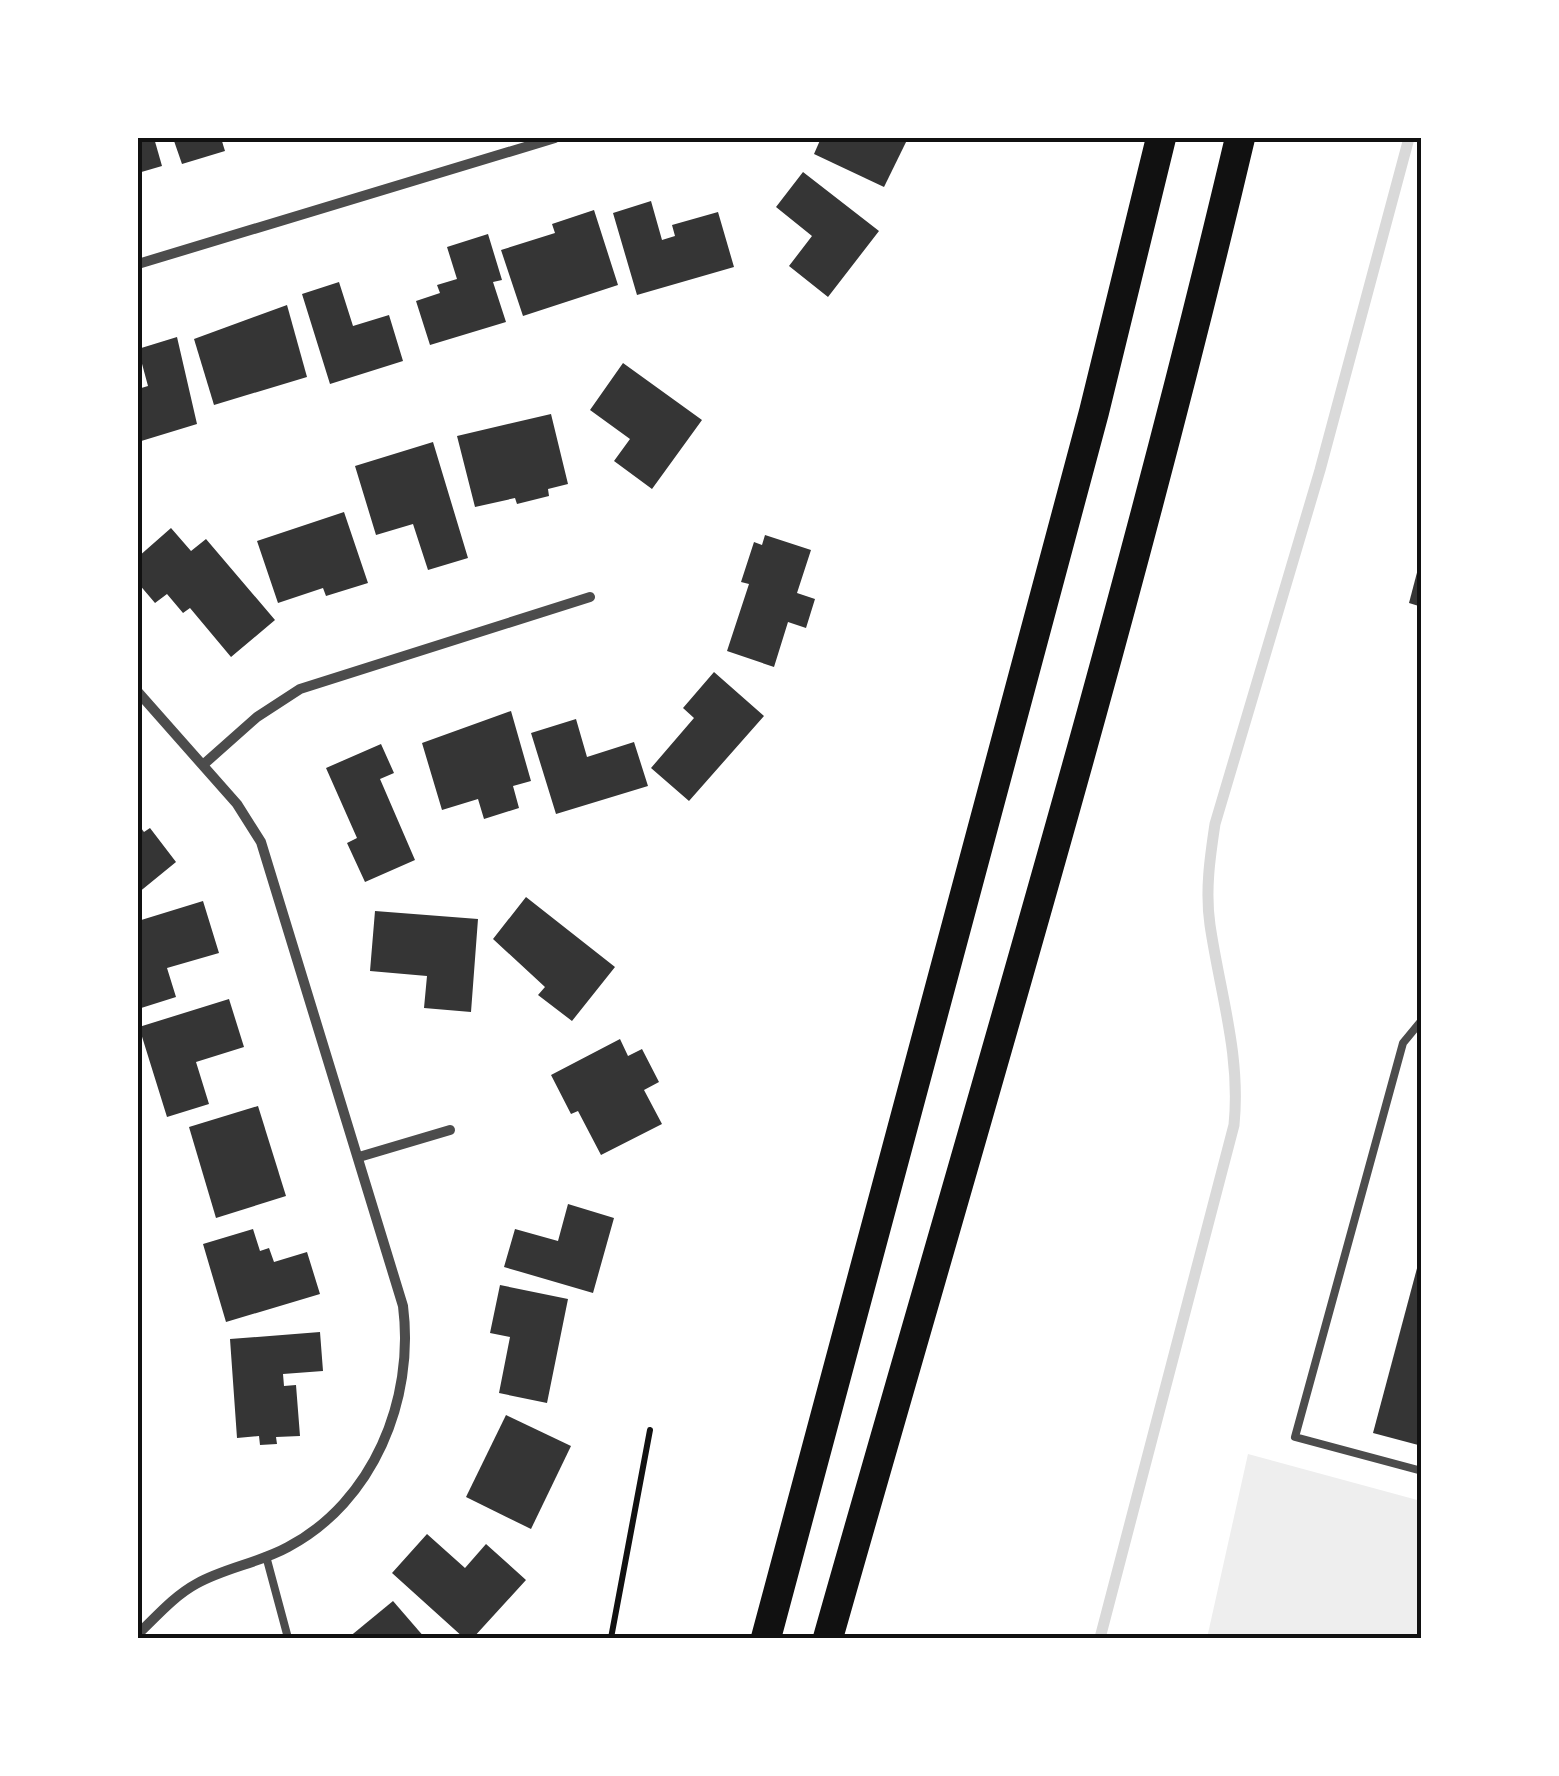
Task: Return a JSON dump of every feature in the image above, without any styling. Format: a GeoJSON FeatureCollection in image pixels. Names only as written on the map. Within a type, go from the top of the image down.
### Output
{"type":"FeatureCollection","features":[{"type":"Feature","properties":{"kind":"highway"},"geometry":{"type":"LineString","coordinates":[[766,1638],[1094,412],[1161,138]]}},
{"type":"Feature","properties":{"kind":"highway"},"geometry":{"type":"LineString","coordinates":[[828,1638],[1202,299],[1240,138]]}},
{"type":"Feature","properties":{"kind":"street"},"geometry":{"type":"LineString","coordinates":[[138,264],[555,138]]}},
{"type":"Feature","properties":{"kind":"street"},"geometry":{"type":"LineString","coordinates":[[204,764],[257,717],[300,689],[590,597]]}},
{"type":"Feature","properties":{"kind":"street"},"geometry":{"type":"LineString","coordinates":[[138,692],[248,818],[260,842],[403,1306],[403,1378],[379,1452],[359,1487],[338,1512],[311,1533],[266,1556],[197,1582],[138,1634]]}},
{"type":"Feature","properties":{"kind":"street"},"geometry":{"type":"LineString","coordinates":[[359,1158],[450,1130]]}},
{"type":"Feature","properties":{"kind":"lane"},"geometry":{"type":"LineString","coordinates":[[1422,1020],[1404,1042],[1295,1437],[1422,1471]]}},
{"type":"Feature","properties":{"kind":"lane"},"geometry":{"type":"LineString","coordinates":[[266,1556],[288,1638]]}},
{"type":"Feature","properties":{"kind":"path"},"geometry":{"type":"LineString","coordinates":[[611,1638],[650,1430]]}},
{"type":"Feature","properties":{"kind":"shaded area"},"geometry":{"type":"Polygon","coordinates":[[[1248,1454],[1421,1501],[1421,1638],[1207,1638],[1248,1454]]]}},
{"type":"Feature","properties":{"kind":"building"},"geometry":{"type":"Polygon","coordinates":[[[138,138],[154,138],[162,166],[138,173],[138,138]]]}},
{"type":"Feature","properties":{"kind":"building"},"geometry":{"type":"Polygon","coordinates":[[[173,138],[221,138],[225,151],[182,164],[173,138]]]}},
{"type":"Feature","properties":{"kind":"building"},"geometry":{"type":"Polygon","coordinates":[[[821,138],[908,138],[884,187],[814,154],[821,138]]]}},
{"type":"Feature","properties":{"kind":"building"},"geometry":{"type":"Polygon","coordinates":[[[803,172],[879,231],[828,297],[789,266],[812,236],[776,207],[803,172]]]}},
{"type":"Feature","properties":{"kind":"building"},"geometry":{"type":"Polygon","coordinates":[[[651,201],[662,240],[675,236],[672,225],[718,212],[734,267],[637,295],[613,213],[651,201]]]}},
{"type":"Feature","properties":{"kind":"building"},"geometry":{"type":"Polygon","coordinates":[[[594,210],[618,285],[523,316],[501,250],[555,233],[552,224],[594,210]]]}},
{"type":"Feature","properties":{"kind":"building"},"geometry":{"type":"Polygon","coordinates":[[[488,234],[502,280],[493,282],[506,322],[430,345],[416,301],[440,293],[437,285],[457,279],[447,247],[488,234]]]}},
{"type":"Feature","properties":{"kind":"building"},"geometry":{"type":"Polygon","coordinates":[[[339,282],[353,326],[389,315],[403,361],[330,384],[302,294],[339,282]]]}},
{"type":"Feature","properties":{"kind":"building"},"geometry":{"type":"Polygon","coordinates":[[[287,305],[307,377],[214,405],[194,339],[287,305]]]}},
{"type":"Feature","properties":{"kind":"building"},"geometry":{"type":"Polygon","coordinates":[[[177,337],[197,424],[138,442],[138,389],[148,386],[138,349],[177,337]]]}},
{"type":"Feature","properties":{"kind":"building"},"geometry":{"type":"Polygon","coordinates":[[[623,363],[702,420],[652,489],[614,461],[630,439],[590,410],[623,363]]]}},
{"type":"Feature","properties":{"kind":"building"},"geometry":{"type":"Polygon","coordinates":[[[551,414],[568,484],[548,489],[549,496],[517,504],[515,498],[475,507],[457,436],[551,414]]]}},
{"type":"Feature","properties":{"kind":"building"},"geometry":{"type":"Polygon","coordinates":[[[433,442],[468,558],[428,570],[413,524],[376,535],[355,466],[433,442]]]}},
{"type":"Feature","properties":{"kind":"building"},"geometry":{"type":"Polygon","coordinates":[[[344,512],[368,583],[326,596],[323,588],[278,603],[257,541],[344,512]]]}},
{"type":"Feature","properties":{"kind":"building"},"geometry":{"type":"Polygon","coordinates":[[[171,528],[191,551],[206,539],[275,620],[231,657],[190,608],[183,613],[167,594],[155,603],[138,583],[138,557],[171,528]]]}},
{"type":"Feature","properties":{"kind":"building"},"geometry":{"type":"Polygon","coordinates":[[[765,535],[811,550],[797,593],[815,599],[806,628],[788,622],[774,667],[727,651],[749,584],[741,582],[754,542],[762,545],[765,535]]]}},
{"type":"Feature","properties":{"kind":"building"},"geometry":{"type":"Polygon","coordinates":[[[1422,561],[1422,607],[1409,603],[1422,561]]]}},
{"type":"Feature","properties":{"kind":"building"},"geometry":{"type":"Polygon","coordinates":[[[714,672],[764,716],[689,801],[651,768],[694,718],[683,708],[714,672]]]}},
{"type":"Feature","properties":{"kind":"building"},"geometry":{"type":"Polygon","coordinates":[[[511,711],[531,781],[513,786],[519,808],[484,819],[478,799],[442,810],[422,743],[511,711]]]}},
{"type":"Feature","properties":{"kind":"building"},"geometry":{"type":"Polygon","coordinates":[[[576,719],[587,757],[634,742],[648,786],[556,814],[531,733],[576,719]]]}},
{"type":"Feature","properties":{"kind":"building"},"geometry":{"type":"Polygon","coordinates":[[[381,744],[394,773],[380,779],[415,860],[365,882],[347,843],[357,838],[326,768],[381,744]]]}},
{"type":"Feature","properties":{"kind":"building"},"geometry":{"type":"Polygon","coordinates":[[[138,824],[144,832],[150,828],[176,862],[138,893],[138,824]]]}},
{"type":"Feature","properties":{"kind":"building"},"geometry":{"type":"Polygon","coordinates":[[[526,897],[615,967],[572,1021],[538,995],[545,987],[493,939],[526,897]]]}},
{"type":"Feature","properties":{"kind":"building"},"geometry":{"type":"Polygon","coordinates":[[[203,901],[219,953],[167,968],[176,997],[138,1009],[138,921],[203,901]]]}},
{"type":"Feature","properties":{"kind":"building"},"geometry":{"type":"Polygon","coordinates":[[[375,911],[478,919],[471,1012],[424,1008],[427,976],[370,971],[375,911]]]}},
{"type":"Feature","properties":{"kind":"building"},"geometry":{"type":"Polygon","coordinates":[[[229,999],[244,1047],[196,1062],[209,1104],[167,1117],[139,1027],[229,999]]]}},
{"type":"Feature","properties":{"kind":"building"},"geometry":{"type":"Polygon","coordinates":[[[620,1039],[628,1056],[642,1049],[659,1082],[644,1090],[662,1124],[601,1155],[578,1111],[571,1114],[551,1075],[620,1039]]]}},
{"type":"Feature","properties":{"kind":"building"},"geometry":{"type":"Polygon","coordinates":[[[258,1106],[286,1196],[216,1218],[189,1127],[258,1106]]]}},
{"type":"Feature","properties":{"kind":"building"},"geometry":{"type":"Polygon","coordinates":[[[568,1204],[614,1218],[593,1293],[504,1267],[515,1229],[558,1241],[568,1204]]]}},
{"type":"Feature","properties":{"kind":"building"},"geometry":{"type":"Polygon","coordinates":[[[253,1229],[260,1251],[269,1248],[274,1262],[307,1252],[320,1294],[226,1322],[203,1244],[253,1229]]]}},
{"type":"Feature","properties":{"kind":"building"},"geometry":{"type":"Polygon","coordinates":[[[1422,1257],[1422,1446],[1373,1433],[1422,1257]]]}},
{"type":"Feature","properties":{"kind":"building"},"geometry":{"type":"Polygon","coordinates":[[[500,1285],[568,1299],[547,1403],[499,1393],[510,1337],[490,1333],[500,1285]]]}},
{"type":"Feature","properties":{"kind":"building"},"geometry":{"type":"Polygon","coordinates":[[[320,1332],[323,1371],[283,1374],[284,1386],[296,1385],[300,1436],[276,1437],[277,1444],[260,1445],[259,1436],[237,1438],[230,1339],[320,1332]]]}},
{"type":"Feature","properties":{"kind":"building"},"geometry":{"type":"Polygon","coordinates":[[[506,1415],[571,1446],[531,1529],[466,1497],[506,1415]]]}},
{"type":"Feature","properties":{"kind":"building"},"geometry":{"type":"Polygon","coordinates":[[[427,1534],[465,1568],[486,1544],[526,1580],[473,1638],[464,1638],[392,1573],[427,1534]]]}},
{"type":"Feature","properties":{"kind":"building"},"geometry":{"type":"Polygon","coordinates":[[[393,1601],[425,1638],[348,1638],[393,1601]]]}},
{"type":"Feature","properties":{"kind":"waterway"},"geometry":{"type":"LineString","coordinates":[[1100,1638],[1234,1125],[1235,1074],[1209,912],[1215,824],[1320,470],[1409,138]]}}]}
